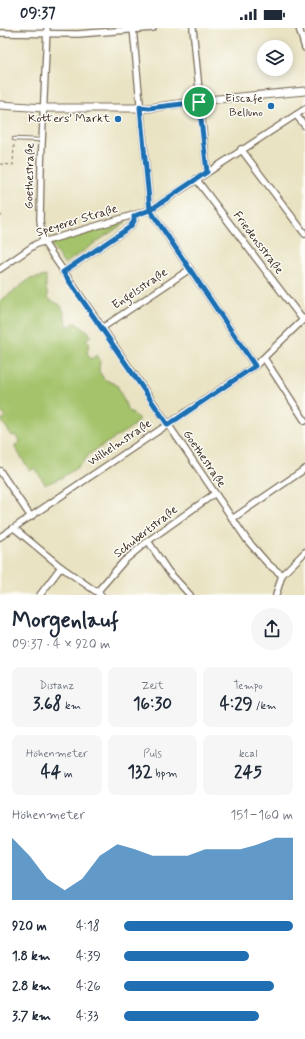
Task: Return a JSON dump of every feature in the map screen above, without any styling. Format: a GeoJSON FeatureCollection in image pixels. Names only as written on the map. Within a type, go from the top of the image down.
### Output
{"type":"FeatureCollection","features":[{"type":"Feature","properties":{"kind":"street"},"geometry":{"type":"LineString","coordinates":[[0,33],[46,30],[78,34],[153,28]]}},
{"type":"Feature","properties":{"kind":"street"},"geometry":{"type":"LineString","coordinates":[[193,28],[207,172]]}},
{"type":"Feature","properties":{"kind":"street"},"geometry":{"type":"LineString","coordinates":[[299,28],[305,48]]}},
{"type":"Feature","properties":{"kind":"street"},"geometry":{"type":"LineString","coordinates":[[133,29],[150,210],[255,366]]}},
{"type":"Feature","properties":{"kind":"street","name":"Goethestraße"},"geometry":{"type":"LineString","coordinates":[[46,30],[40,220],[43,241],[214,494],[247,540],[268,564],[282,575]]}},
{"type":"Feature","properties":{"kind":"street"},"geometry":{"type":"LineString","coordinates":[[0,105],[44,108],[149,108],[305,91]]}},
{"type":"Feature","properties":{"kind":"street","name":"Speyerer Straße"},"geometry":{"type":"LineString","coordinates":[[0,269],[36,244],[43,241],[134,216],[150,210],[305,109]]}},
{"type":"Feature","properties":{"kind":"street"},"geometry":{"type":"LineString","coordinates":[[296,115],[305,126]]}},
{"type":"Feature","properties":{"kind":"street"},"geometry":{"type":"LineString","coordinates":[[240,150],[305,234]]}},
{"type":"Feature","properties":{"kind":"street","name":"Friedensstraße"},"geometry":{"type":"LineString","coordinates":[[196,179],[304,319]]}},
{"type":"Feature","properties":{"kind":"street"},"geometry":{"type":"LineString","coordinates":[[63,272],[130,227],[134,221],[134,216]]}},
{"type":"Feature","properties":{"kind":"street","name":"Engelsstraße"},"geometry":{"type":"LineString","coordinates":[[102,328],[190,269]]}},
{"type":"Feature","properties":{"kind":"street","name":"Wilhelmstraße"},"geometry":{"type":"LineString","coordinates":[[0,537],[255,366],[304,319]]}},
{"type":"Feature","properties":{"kind":"street"},"geometry":{"type":"LineString","coordinates":[[264,358],[305,421]]}},
{"type":"Feature","properties":{"kind":"street"},"geometry":{"type":"LineString","coordinates":[[232,519],[305,469]]}},
{"type":"Feature","properties":{"kind":"street"},"geometry":{"type":"LineString","coordinates":[[0,471],[30,516]]}},
{"type":"Feature","properties":{"kind":"street","name":"Schubertstraße"},"geometry":{"type":"LineString","coordinates":[[99,594],[124,561],[148,541],[214,494]]}},
{"type":"Feature","properties":{"kind":"street"},"geometry":{"type":"LineString","coordinates":[[14,528],[61,567],[99,594]]}},
{"type":"Feature","properties":{"kind":"street"},"geometry":{"type":"LineString","coordinates":[[148,541],[168,572],[190,595]]}},
{"type":"Feature","properties":{"kind":"street"},"geometry":{"type":"LineString","coordinates":[[276,595],[282,575],[305,552]]}},
{"type":"Feature","properties":{"kind":"street"},"geometry":{"type":"LineString","coordinates":[[40,595],[61,567]]}},
{"type":"Feature","properties":{"kind":"lane"},"geometry":{"type":"LineString","coordinates":[[14,140],[42,140]]}},
{"type":"Feature","properties":{"kind":"path"},"geometry":{"type":"LineString","coordinates":[[0,164],[13,165],[14,140]]}},
{"type":"Feature","properties":{"kind":"path"},"geometry":{"type":"LineString","coordinates":[[0,214],[4,220]]}},
{"type":"Feature","properties":{"kind":"green space"},"geometry":{"type":"Polygon","coordinates":[[[126,222],[64,264],[51,244],[126,222]]]}},
{"type":"Feature","properties":{"kind":"green space"},"geometry":{"type":"Polygon","coordinates":[[[46,276],[46,290],[49,294],[47,296],[50,300],[60,305],[69,327],[75,323],[88,331],[91,336],[86,339],[89,343],[87,354],[91,359],[97,355],[100,360],[99,371],[104,379],[117,385],[128,410],[140,420],[129,429],[89,454],[86,459],[76,468],[57,480],[45,484],[35,468],[30,471],[14,446],[20,442],[15,435],[12,436],[1,420],[6,417],[0,411],[0,301],[30,279],[46,276]]]}},
{"type":"Feature","properties":{"kind":"place","name":"Eiscafe Belluno"},"geometry":{"type":"Point","coordinates":[271,106]}},
{"type":"Feature","properties":{"kind":"place","name":"Kotters' Markt"},"geometry":{"type":"Point","coordinates":[118,119]}},
{"type":"Feature","properties":{"kind":"route"},"geometry":{"type":"LineString","coordinates":[[199,102],[149,108],[140,107],[150,210],[255,366],[168,425],[63,272],[130,227],[134,221],[134,216],[150,210],[207,172],[199,102]]}}]}
